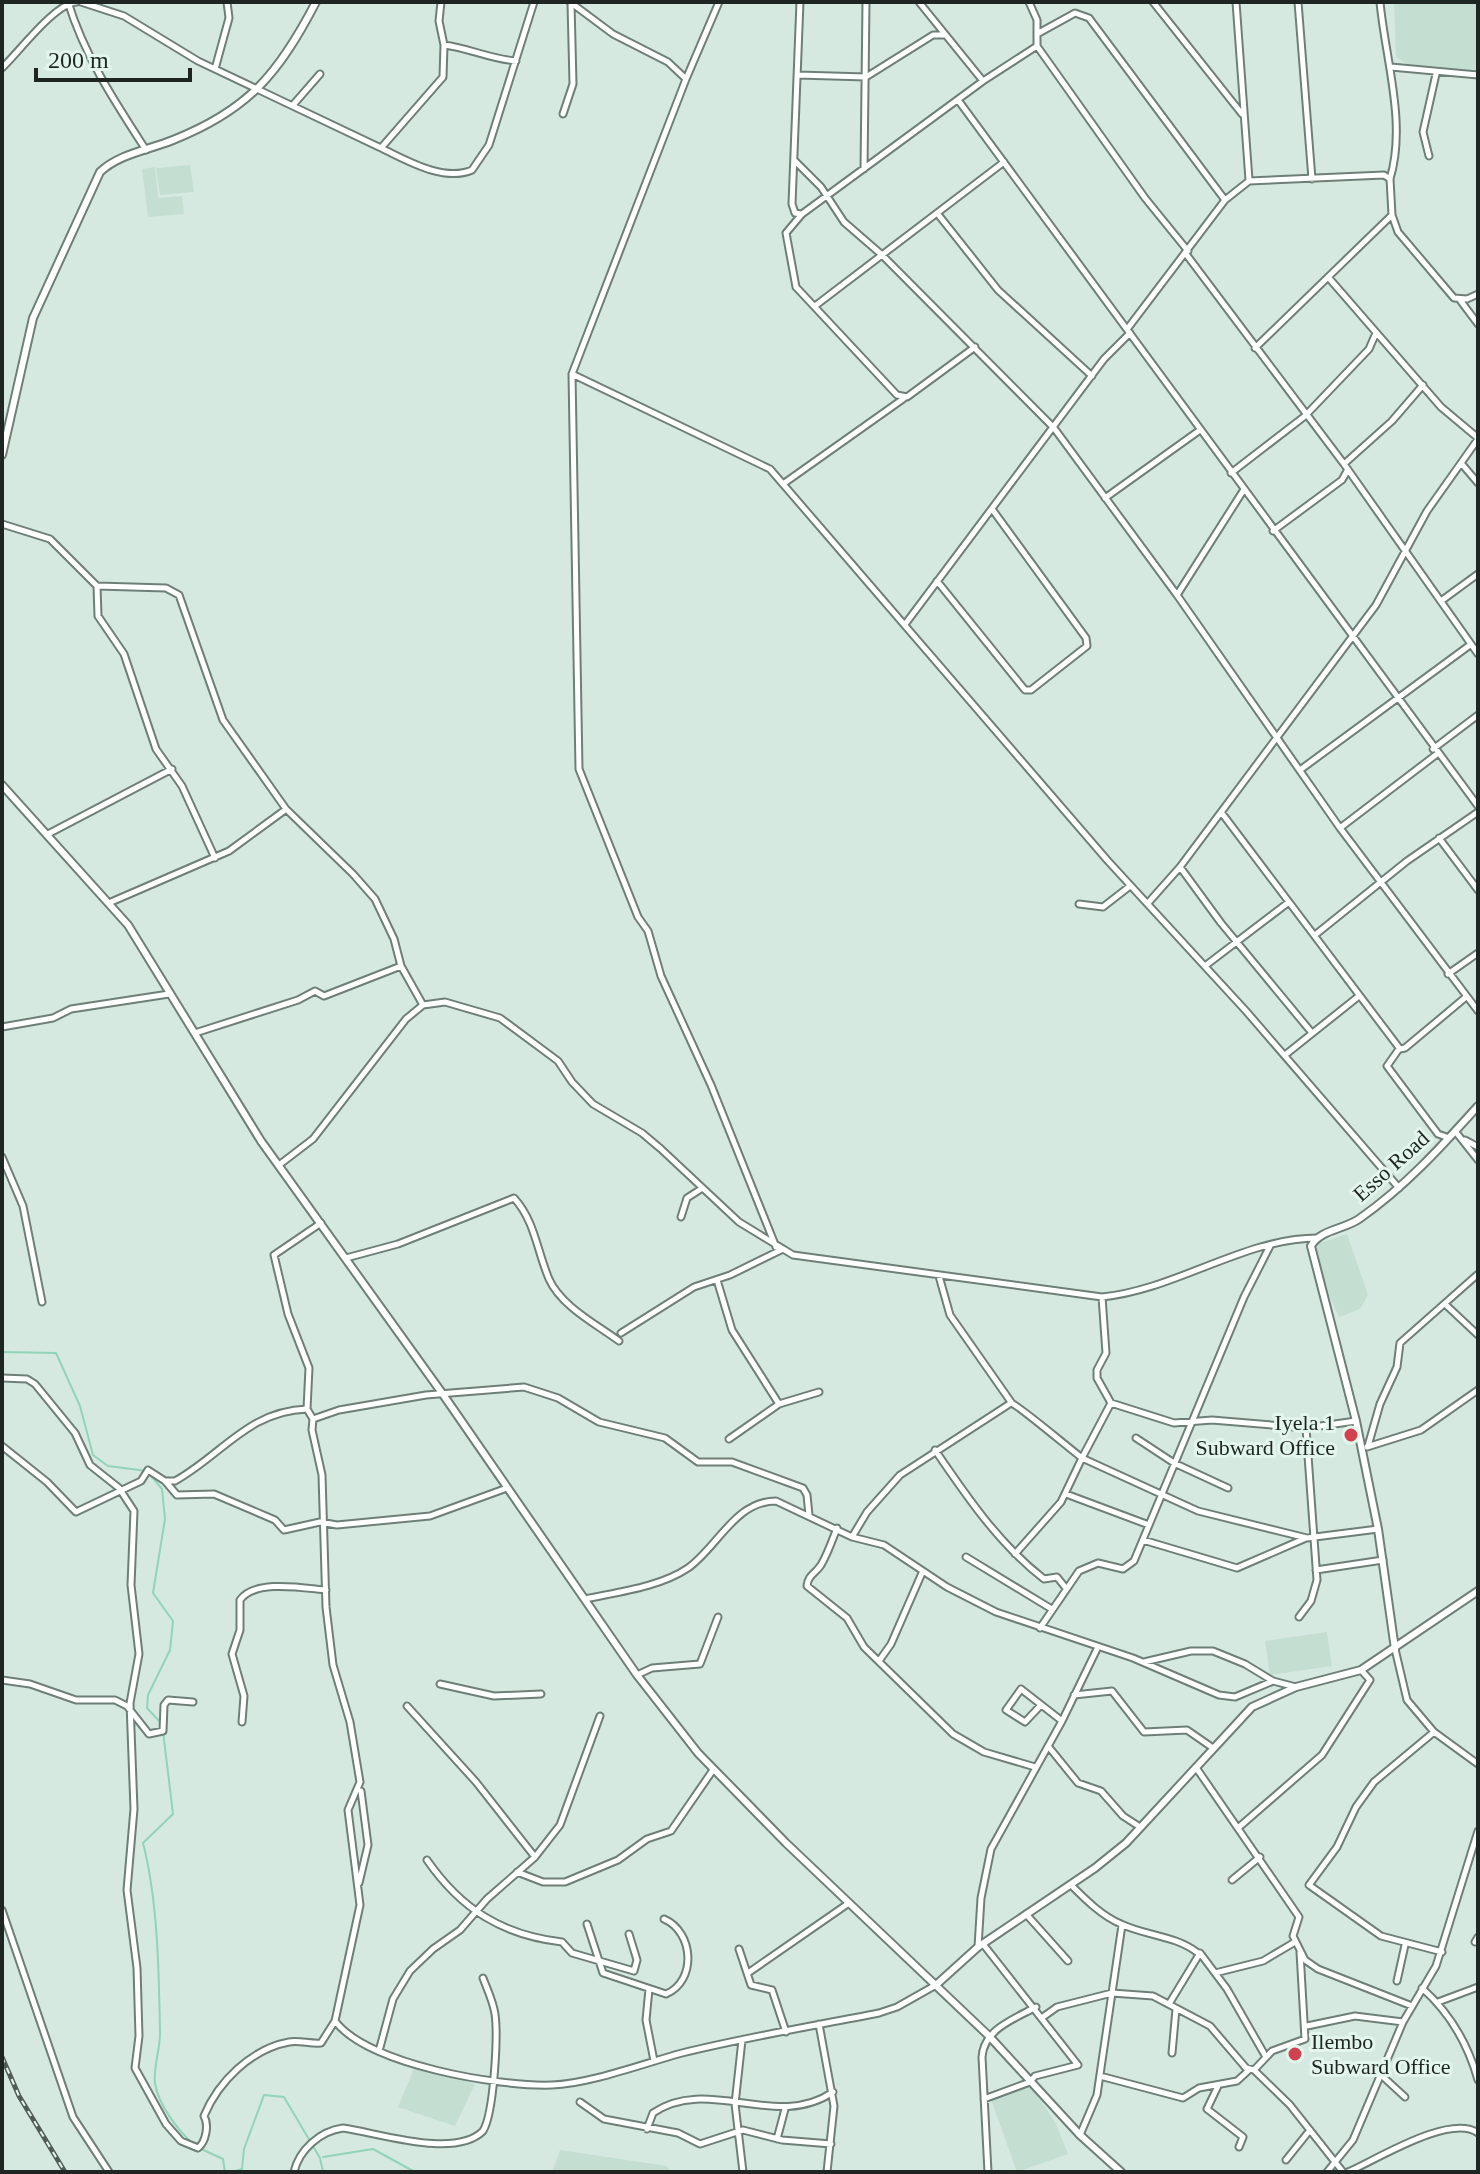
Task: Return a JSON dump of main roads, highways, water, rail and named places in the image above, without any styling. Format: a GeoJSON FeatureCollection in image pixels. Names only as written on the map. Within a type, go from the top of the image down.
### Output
{"type":"FeatureCollection","features":[{"type":"Feature","properties":{"kind":"waterway"},"geometry":{"type":"LineString","coordinates":[[2,1352],[56,1353],[80,1406],[93,1455],[108,1466],[147,1471],[162,1489],[165,1519],[153,1593],[173,1621],[170,1650],[148,1695],[147,1708],[160,1722]]}},
{"type":"Feature","properties":{"kind":"waterway"},"geometry":{"type":"LineString","coordinates":[[163,1731],[173,1814],[143,1843],[152,1889],[158,1962],[160,2034],[155,2083],[170,2117],[194,2145]]}},
{"type":"Feature","properties":{"kind":"waterway"},"geometry":{"type":"LineString","coordinates":[[232,2172],[242,2169],[244,2149],[264,2095],[284,2097],[320,2158],[323,2172]]}},
{"type":"Feature","properties":{"kind":"waterway"},"geometry":{"type":"LineString","coordinates":[[199,2148],[223,2159],[225,2172]]}},
{"type":"Feature","properties":{"kind":"waterway"},"geometry":{"type":"LineString","coordinates":[[323,2157],[373,2149],[415,2172]]}},
{"type":"Feature","properties":{"kind":"railway"},"geometry":{"type":"LineString","coordinates":[[2,2057],[19,2096],[65,2172]]}},
{"type":"Feature","properties":{"kind":"place","name":"Iyela 1 Subward Office"},"geometry":{"type":"Point","coordinates":[1351,1435]}},
{"type":"Feature","properties":{"kind":"place","name":"Ilembo Subward Office"},"geometry":{"type":"Point","coordinates":[1295,2054]}}]}
